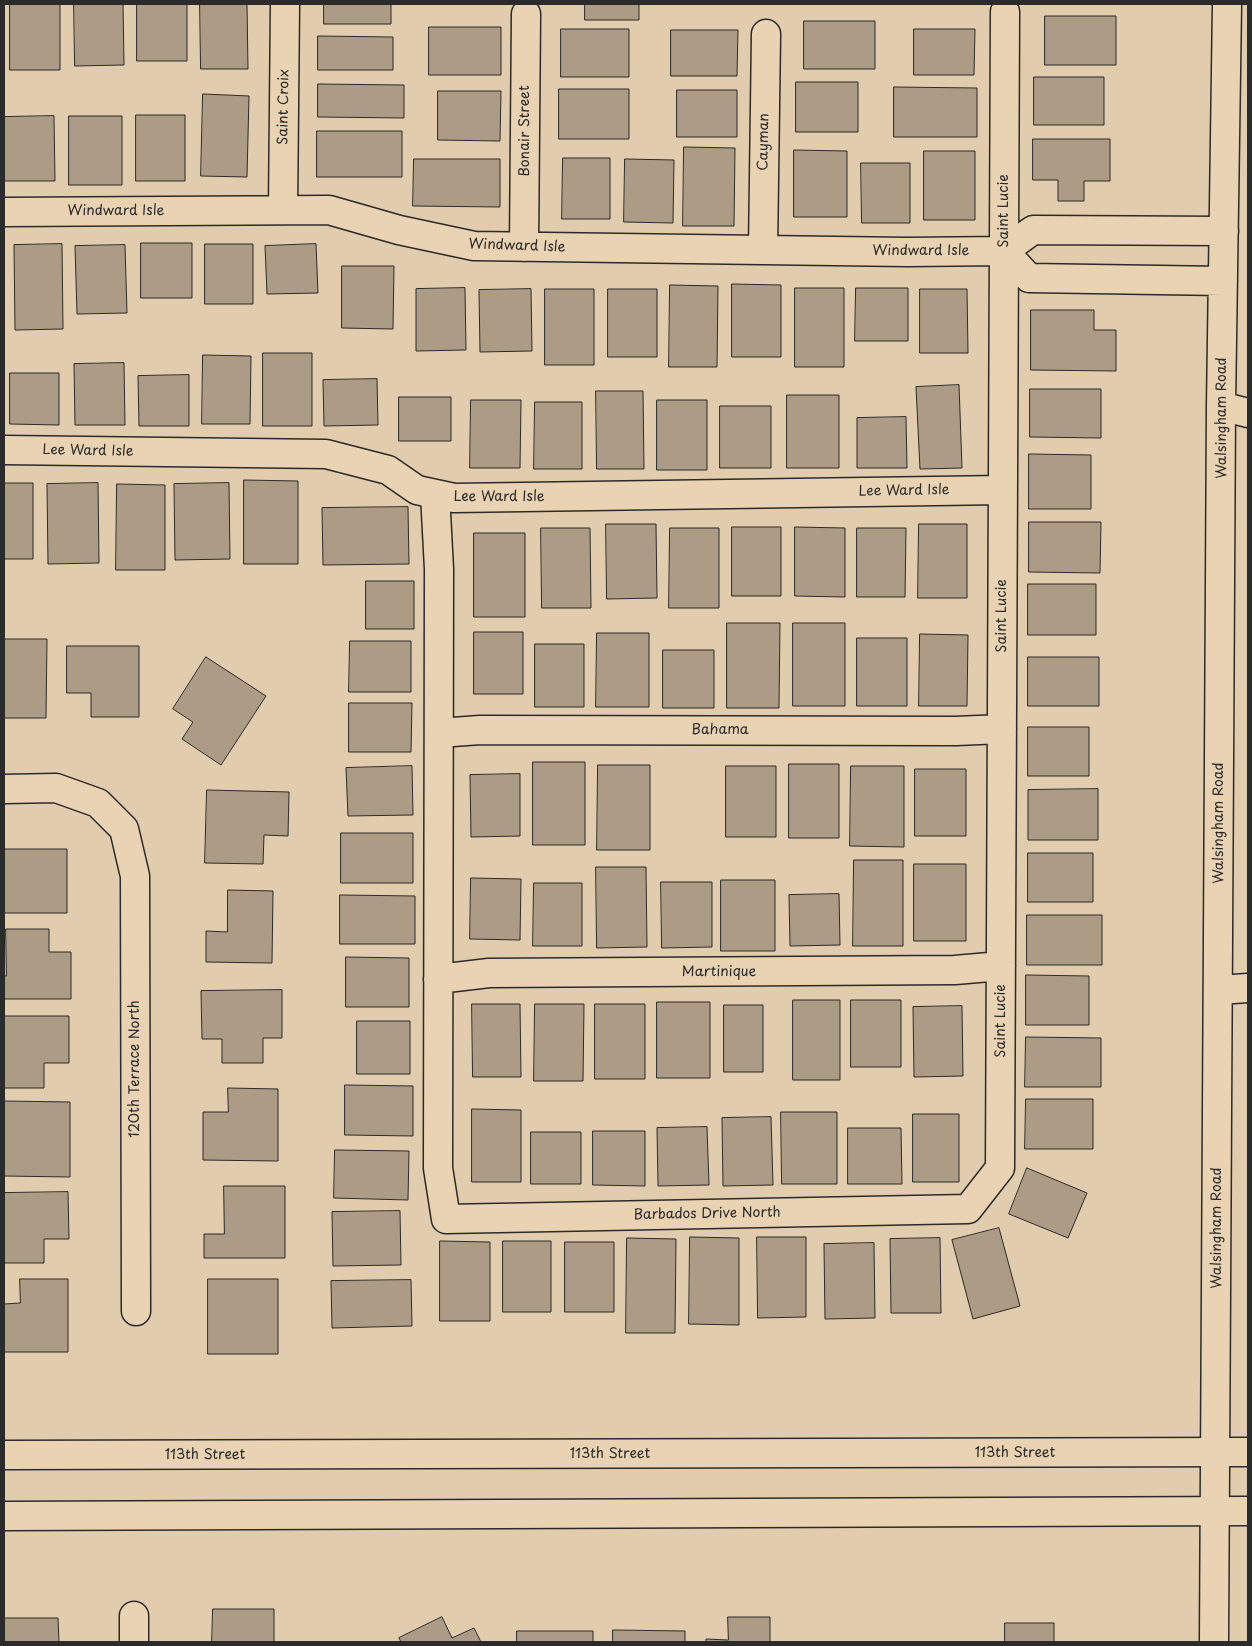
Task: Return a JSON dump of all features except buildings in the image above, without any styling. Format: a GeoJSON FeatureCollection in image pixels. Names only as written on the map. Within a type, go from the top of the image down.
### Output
{"type":"FeatureCollection","features":[{"type":"Feature","properties":{"kind":"street","name":"Saint Croix"},"geometry":{"type":"LineString","coordinates":[[283,210],[285,4]]}},
{"type":"Feature","properties":{"kind":"street","name":"Walsingham Road"},"geometry":{"type":"LineString","coordinates":[[1214,1642],[1222,406],[1227,4]]}},
{"type":"Feature","properties":{"kind":"street","name":"Saint Lucie"},"geometry":{"type":"LineString","coordinates":[[968,1209],[1000,1168],[1005,12]]}},
{"type":"Feature","properties":{"kind":"street","name":"Bonair Street"},"geometry":{"type":"LineString","coordinates":[[524,247],[526,14]]}},
{"type":"Feature","properties":{"kind":"street","name":"Cayman"},"geometry":{"type":"LineString","coordinates":[[763,250],[766,34]]}},
{"type":"Feature","properties":{"kind":"street","name":"Windward Isle"},"geometry":{"type":"LineString","coordinates":[[4,212],[329,210],[399,230],[474,246],[1004,251]]}},
{"type":"Feature","properties":{"kind":"street"},"geometry":{"type":"LineString","coordinates":[[1223,281],[1029,278],[1004,251],[1033,230],[1224,231]]}},
{"type":"Feature","properties":{"kind":"street"},"geometry":{"type":"LineString","coordinates":[[1222,406],[1248,413]]}},
{"type":"Feature","properties":{"kind":"street","name":"Lee Ward Isle"},"geometry":{"type":"LineString","coordinates":[[4,450],[326,454],[388,470],[417,490],[454,498],[1003,490]]}},
{"type":"Feature","properties":{"kind":"street"},"geometry":{"type":"LineString","coordinates":[[435,494],[438,569],[438,979]]}},
{"type":"Feature","properties":{"kind":"street","name":"Bahama"},"geometry":{"type":"LineString","coordinates":[[438,733],[480,730],[956,731],[1002,729]]}},
{"type":"Feature","properties":{"kind":"street","name":"120th Terrace North"},"geometry":{"type":"LineString","coordinates":[[4,789],[56,788],[98,803],[124,828],[135,876],[136,1311]]}},
{"type":"Feature","properties":{"kind":"street","name":"Martinique"},"geometry":{"type":"LineString","coordinates":[[438,979],[489,973],[955,970],[1001,966]]}},
{"type":"Feature","properties":{"kind":"street","name":"Barbados Drive North"},"geometry":{"type":"LineString","coordinates":[[438,979],[438,1168],[446,1219],[968,1209]]}},
{"type":"Feature","properties":{"kind":"street"},"geometry":{"type":"LineString","coordinates":[[1218,990],[1248,988]]}},
{"type":"Feature","properties":{"kind":"street","name":"113th Street"},"geometry":{"type":"LineString","coordinates":[[4,1455],[1248,1452]]}},
{"type":"Feature","properties":{"kind":"street"},"geometry":{"type":"LineString","coordinates":[[4,1516],[1248,1511]]}}]}
